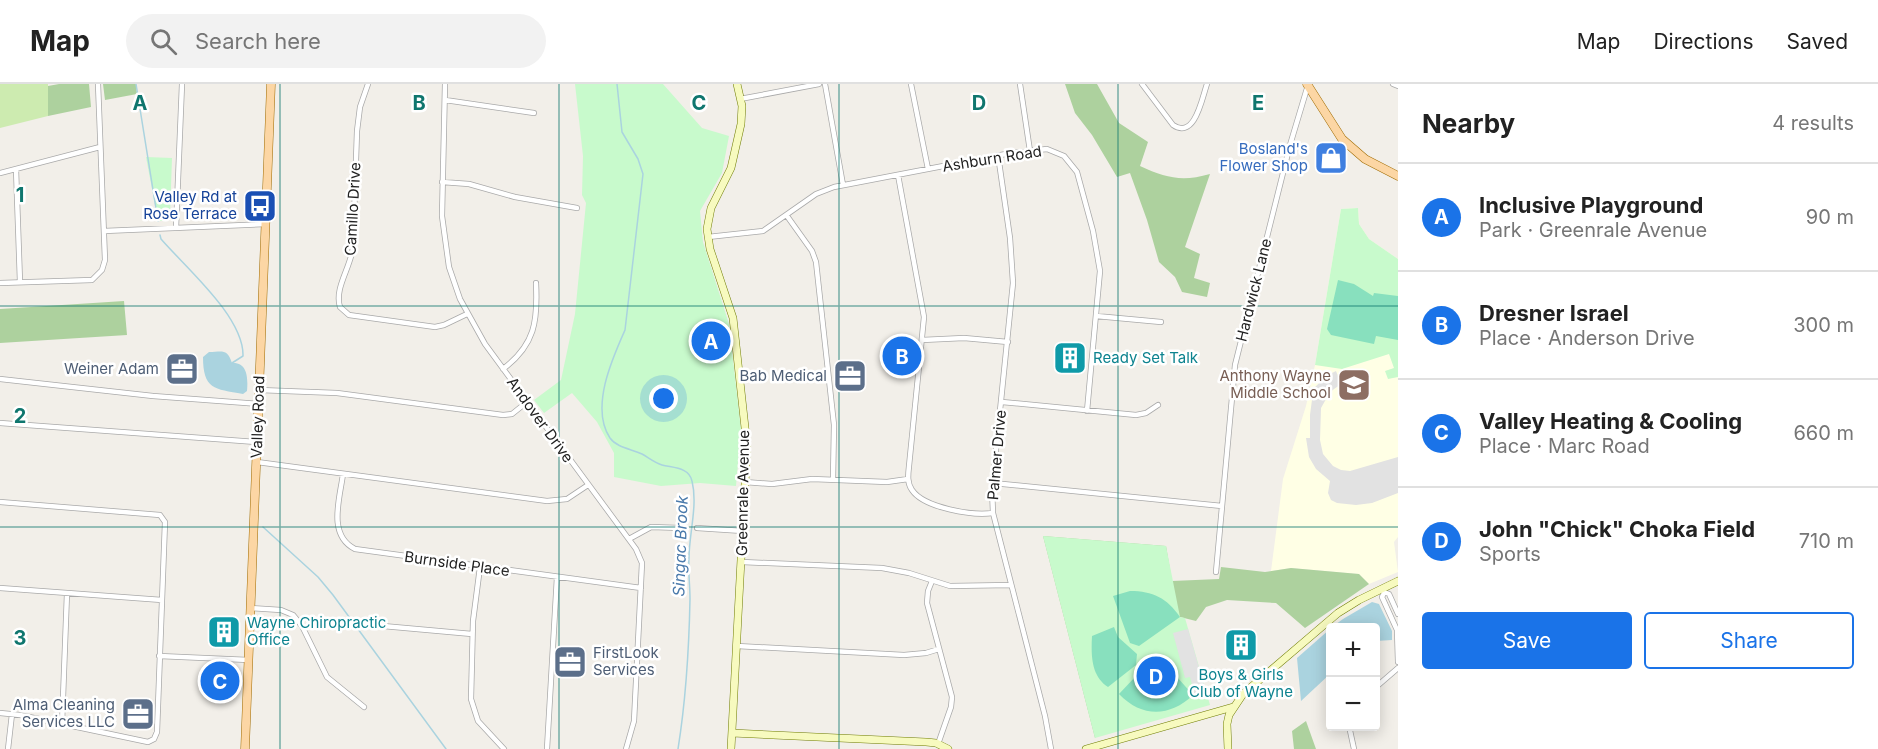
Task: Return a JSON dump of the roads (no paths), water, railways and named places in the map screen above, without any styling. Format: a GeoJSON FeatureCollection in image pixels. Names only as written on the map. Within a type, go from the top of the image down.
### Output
{"type":"FeatureCollection","features":[{"type":"Feature","properties":{"kind":"main road","name":"Valley Road"},"geometry":{"type":"LineString","coordinates":[[245,749],[271,84]]}},
{"type":"Feature","properties":{"kind":"main road"},"geometry":{"type":"LineString","coordinates":[[1307,84],[1342,139],[1365,159],[1398,176]]}},
{"type":"Feature","properties":{"kind":"street"},"geometry":{"type":"LineString","coordinates":[[0,283],[88,280],[96,278],[104,265],[98,84]]}},
{"type":"Feature","properties":{"kind":"street"},"geometry":{"type":"LineString","coordinates":[[176,228],[182,84]]}},
{"type":"Feature","properties":{"kind":"street","name":"Camillo Drive"},"geometry":{"type":"LineString","coordinates":[[368,84],[358,116],[353,247],[350,264],[339,292],[340,307],[349,315],[435,327],[467,314]]}},
{"type":"Feature","properties":{"kind":"street","name":"Andover Drive"},"geometry":{"type":"LineString","coordinates":[[445,84],[442,216],[445,250],[454,284],[484,344],[636,549],[642,563],[634,722],[626,749]]}},
{"type":"Feature","properties":{"kind":"street","name":"Greenrale Avenue"},"geometry":{"type":"LineString","coordinates":[[731,749],[742,562],[746,433],[733,318],[708,237],[708,218],[734,160],[741,124],[737,84]]}},
{"type":"Feature","properties":{"kind":"street"},"geometry":{"type":"LineString","coordinates":[[740,99],[819,84]]}},
{"type":"Feature","properties":{"kind":"street"},"geometry":{"type":"LineString","coordinates":[[825,84],[843,185]]}},
{"type":"Feature","properties":{"kind":"street"},"geometry":{"type":"LineString","coordinates":[[911,84],[928,169]]}},
{"type":"Feature","properties":{"kind":"street"},"geometry":{"type":"LineString","coordinates":[[1020,84],[1030,151]]}},
{"type":"Feature","properties":{"kind":"street"},"geometry":{"type":"LineString","coordinates":[[1142,84],[1173,124],[1181,129],[1188,127],[1194,121],[1207,84]]}},
{"type":"Feature","properties":{"kind":"street","name":"Hardwick Lane"},"geometry":{"type":"LineString","coordinates":[[1216,572],[1235,365],[1307,84]]}},
{"type":"Feature","properties":{"kind":"street"},"geometry":{"type":"LineString","coordinates":[[1393,84],[1398,86]]}},
{"type":"Feature","properties":{"kind":"street"},"geometry":{"type":"LineString","coordinates":[[445,100],[534,113]]}},
{"type":"Feature","properties":{"kind":"street"},"geometry":{"type":"LineString","coordinates":[[0,173],[100,147]]}},
{"type":"Feature","properties":{"kind":"street","name":"Ashburn Road"},"geometry":{"type":"LineString","coordinates":[[708,237],[755,233],[771,227],[816,194],[843,185],[998,155],[1047,149],[1058,152],[1068,159],[1077,172],[1094,231],[1100,271],[1087,411]]}},
{"type":"Feature","properties":{"kind":"street","name":"Palmer Drive"},"geometry":{"type":"LineString","coordinates":[[998,155],[1013,263],[1013,283],[993,483],[993,513],[1045,716],[1051,749]]}},
{"type":"Feature","properties":{"kind":"street"},"geometry":{"type":"LineString","coordinates":[[16,169],[20,282]]}},
{"type":"Feature","properties":{"kind":"street"},"geometry":{"type":"LineString","coordinates":[[898,175],[923,311],[908,479],[910,488],[923,500],[965,513],[993,513]]}},
{"type":"Feature","properties":{"kind":"street"},"geometry":{"type":"LineString","coordinates":[[442,182],[470,184],[515,197],[577,208]]}},
{"type":"Feature","properties":{"kind":"street"},"geometry":{"type":"LineString","coordinates":[[787,216],[812,250],[816,262],[834,425],[833,480]]}},
{"type":"Feature","properties":{"kind":"street"},"geometry":{"type":"LineString","coordinates":[[104,231],[266,224]]}},
{"type":"Feature","properties":{"kind":"street"},"geometry":{"type":"LineString","coordinates":[[503,369],[519,356],[531,336],[537,298],[536,283]]}},
{"type":"Feature","properties":{"kind":"street"},"geometry":{"type":"LineString","coordinates":[[1096,316],[1161,322]]}},
{"type":"Feature","properties":{"kind":"street"},"geometry":{"type":"LineString","coordinates":[[922,340],[964,338],[1008,342]]}},
{"type":"Feature","properties":{"kind":"street"},"geometry":{"type":"LineString","coordinates":[[0,379],[153,396],[259,404]]}},
{"type":"Feature","properties":{"kind":"street"},"geometry":{"type":"LineString","coordinates":[[259,390],[337,393],[503,415],[512,414],[527,402]]}},
{"type":"Feature","properties":{"kind":"street"},"geometry":{"type":"LineString","coordinates":[[1002,402],[1136,416],[1158,405]]}},
{"type":"Feature","properties":{"kind":"street"},"geometry":{"type":"LineString","coordinates":[[0,423],[257,442]]}},
{"type":"Feature","properties":{"kind":"street"},"geometry":{"type":"LineString","coordinates":[[256,462],[552,501],[567,499],[588,485]]}},
{"type":"Feature","properties":{"kind":"street","name":"Burnside Place"},"geometry":{"type":"LineString","coordinates":[[344,474],[337,520],[339,533],[350,547],[366,552],[641,588]]}},
{"type":"Feature","properties":{"kind":"street"},"geometry":{"type":"LineString","coordinates":[[745,482],[772,484],[801,479],[887,482],[908,479]]}},
{"type":"Feature","properties":{"kind":"street"},"geometry":{"type":"LineString","coordinates":[[993,483],[1222,506]]}},
{"type":"Feature","properties":{"kind":"street"},"geometry":{"type":"LineString","coordinates":[[0,502],[160,515],[164,518],[156,736],[148,742],[0,713]]}},
{"type":"Feature","properties":{"kind":"street"},"geometry":{"type":"LineString","coordinates":[[628,539],[651,527],[681,528]]}},
{"type":"Feature","properties":{"kind":"street"},"geometry":{"type":"LineString","coordinates":[[697,528],[743,531]]}},
{"type":"Feature","properties":{"kind":"street"},"geometry":{"type":"LineString","coordinates":[[742,562],[882,568],[909,573],[950,586],[1011,585]]}},
{"type":"Feature","properties":{"kind":"street"},"geometry":{"type":"LineString","coordinates":[[480,567],[472,634],[473,707],[482,727],[504,749]]}},
{"type":"Feature","properties":{"kind":"street"},"geometry":{"type":"LineString","coordinates":[[547,749],[557,577]]}},
{"type":"Feature","properties":{"kind":"street"},"geometry":{"type":"LineString","coordinates":[[1228,749],[1227,724],[1233,707],[1244,694],[1338,613],[1383,591],[1398,580]]}},
{"type":"Feature","properties":{"kind":"street"},"geometry":{"type":"LineString","coordinates":[[932,581],[927,603],[952,702],[938,744]]}},
{"type":"Feature","properties":{"kind":"street"},"geometry":{"type":"LineString","coordinates":[[0,588],[162,600]]}},
{"type":"Feature","properties":{"kind":"street"},"geometry":{"type":"LineString","coordinates":[[1383,591],[1389,594],[1398,614]]}},
{"type":"Feature","properties":{"kind":"street"},"geometry":{"type":"LineString","coordinates":[[1383,591],[1382,597],[1397,630],[1398,662]]}},
{"type":"Feature","properties":{"kind":"street"},"geometry":{"type":"LineString","coordinates":[[62,724],[67,593]]}},
{"type":"Feature","properties":{"kind":"street"},"geometry":{"type":"LineString","coordinates":[[250,608],[281,610],[293,615],[302,626],[327,676],[364,707]]}},
{"type":"Feature","properties":{"kind":"street"},"geometry":{"type":"LineString","coordinates":[[383,626],[472,634]]}},
{"type":"Feature","properties":{"kind":"street"},"geometry":{"type":"LineString","coordinates":[[737,646],[904,655],[939,649]]}},
{"type":"Feature","properties":{"kind":"street"},"geometry":{"type":"LineString","coordinates":[[159,656],[249,660]]}},
{"type":"Feature","properties":{"kind":"street"},"geometry":{"type":"LineString","coordinates":[[1380,684],[1398,668]]}},
{"type":"Feature","properties":{"kind":"street"},"geometry":{"type":"LineString","coordinates":[[1086,749],[1233,707]]}},
{"type":"Feature","properties":{"kind":"street"},"geometry":{"type":"LineString","coordinates":[[8,749],[12,714]]}},
{"type":"Feature","properties":{"kind":"street"},"geometry":{"type":"LineString","coordinates":[[1349,731],[1354,749]]}},
{"type":"Feature","properties":{"kind":"street"},"geometry":{"type":"LineString","coordinates":[[732,733],[938,744],[948,749]]}},
{"type":"Feature","properties":{"kind":"water"},"geometry":{"type":"Polygon","coordinates":[[[209,352],[224,352],[232,363],[237,363],[244,368],[247,377],[247,391],[243,394],[212,386],[205,376],[203,357],[209,352]]]}},
{"type":"Feature","properties":{"kind":"water"},"geometry":{"type":"Polygon","coordinates":[[[1372,602],[1379,604],[1392,631],[1392,640],[1380,641],[1380,623],[1338,623],[1372,602]]]}},
{"type":"Feature","properties":{"kind":"water"},"geometry":{"type":"Polygon","coordinates":[[[1326,633],[1326,678],[1301,701],[1297,658],[1326,633]]]}},
{"type":"Feature","properties":{"kind":"waterway"},"geometry":{"type":"LineString","coordinates":[[136,84],[158,221]]}},
{"type":"Feature","properties":{"kind":"waterway","name":"Singac Brook"},"geometry":{"type":"LineString","coordinates":[[617,84],[622,132],[638,159],[643,174],[625,330],[609,369],[602,413],[604,426],[613,441],[659,464],[688,473],[692,481],[694,500],[689,549],[688,655],[678,749]]}},
{"type":"Feature","properties":{"kind":"waterway"},"geometry":{"type":"LineString","coordinates":[[160,235],[161,239],[212,294],[234,325],[241,341],[243,356],[232,363]]}},
{"type":"Feature","properties":{"kind":"waterway","name":"Singac Brook"},"geometry":{"type":"LineString","coordinates":[[263,527],[318,577],[333,595],[446,749]]}},
{"type":"Feature","properties":{"kind":"place","name":"Bosland's Flower Shop"},"geometry":{"type":"Point","coordinates":[1331,158]}},
{"type":"Feature","properties":{"kind":"place","name":"Valley Rd at Rose Terrace"},"geometry":{"type":"Point","coordinates":[260,206]}},
{"type":"Feature","properties":{"kind":"place","name":"Inclusive Playground"},"geometry":{"type":"Point","coordinates":[711,341]}},
{"type":"Feature","properties":{"kind":"place","name":"Dresner Israel"},"geometry":{"type":"Point","coordinates":[902,356]}},
{"type":"Feature","properties":{"kind":"place","name":"Ready Set Talk"},"geometry":{"type":"Point","coordinates":[1070,358]}},
{"type":"Feature","properties":{"kind":"place","name":"Weiner Adam"},"geometry":{"type":"Point","coordinates":[182,369]}},
{"type":"Feature","properties":{"kind":"place","name":"Bab Medical"},"geometry":{"type":"Point","coordinates":[850,376]}},
{"type":"Feature","properties":{"kind":"place","name":"Anthony Wayne Middle School"},"geometry":{"type":"Point","coordinates":[1354,385]}},
{"type":"Feature","properties":{"kind":"place","name":"Wayne Chiropractic Office"},"geometry":{"type":"Point","coordinates":[224,632]}},
{"type":"Feature","properties":{"kind":"place","name":"Boys & Girls Club of Wayne"},"geometry":{"type":"Point","coordinates":[1241,645]}},
{"type":"Feature","properties":{"kind":"place","name":"FirstLook Services"},"geometry":{"type":"Point","coordinates":[570,662]}},
{"type":"Feature","properties":{"kind":"place","name":"John \"Chick\" Choka Field"},"geometry":{"type":"Point","coordinates":[1156,676]}},
{"type":"Feature","properties":{"kind":"place","name":"Valley Heating & Cooling"},"geometry":{"type":"Point","coordinates":[220,681]}},
{"type":"Feature","properties":{"kind":"place","name":"Alma Cleaning Services LLC"},"geometry":{"type":"Point","coordinates":[138,714]}}]}
